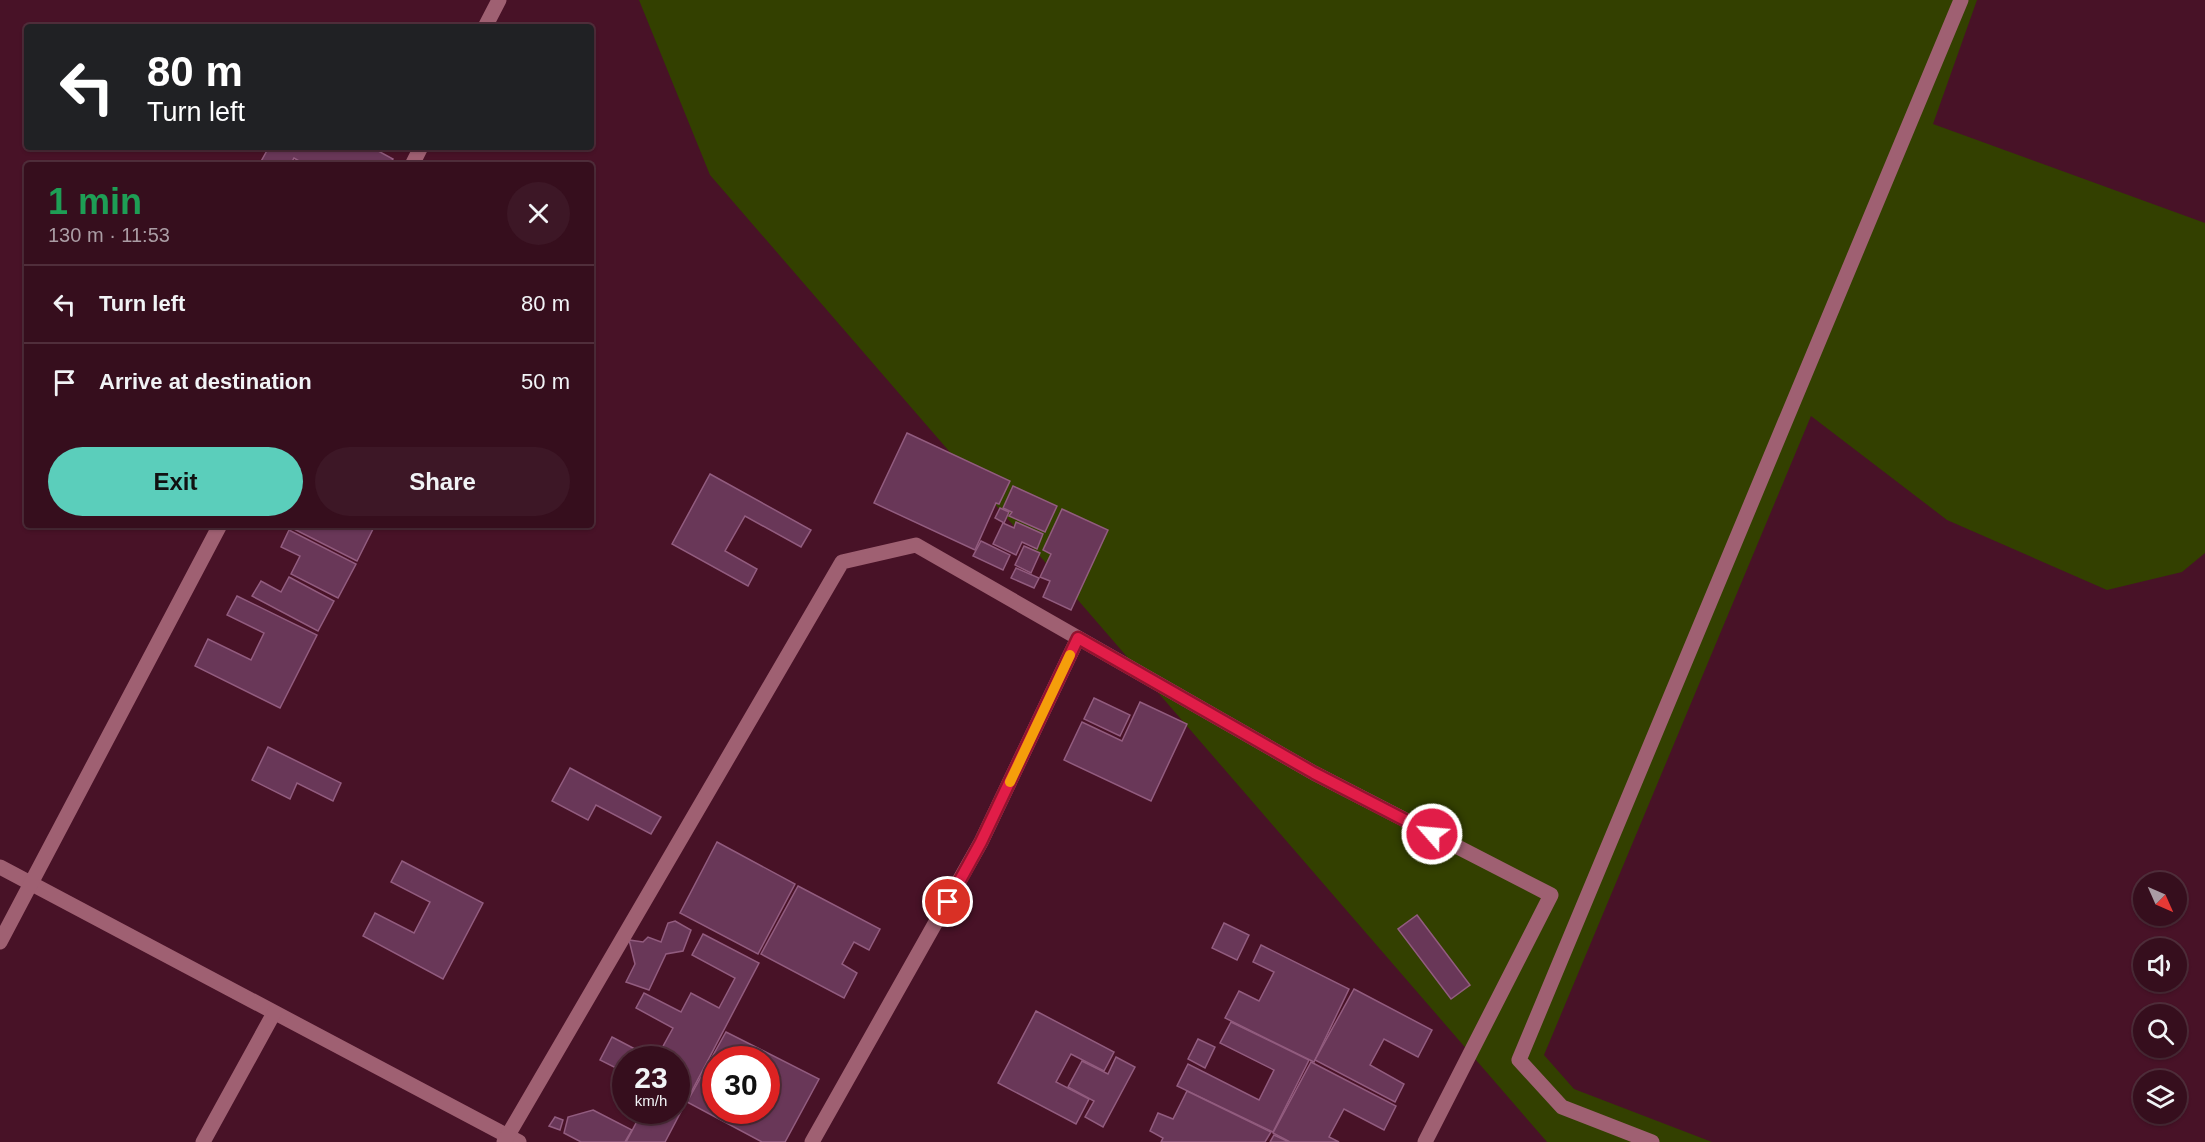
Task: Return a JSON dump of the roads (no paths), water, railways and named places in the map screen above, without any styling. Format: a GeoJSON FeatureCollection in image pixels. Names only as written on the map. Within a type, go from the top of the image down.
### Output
{"type":"FeatureCollection","features":[{"type":"Feature","properties":{"kind":"street"},"geometry":{"type":"LineString","coordinates":[[487,24],[499,0]]}},
{"type":"Feature","properties":{"kind":"street"},"geometry":{"type":"LineString","coordinates":[[1652,1142],[1562,1107],[1519,1060],[1961,0]]}},
{"type":"Feature","properties":{"kind":"street"},"geometry":{"type":"LineString","coordinates":[[0,942],[218,528]]}},
{"type":"Feature","properties":{"kind":"street"},"geometry":{"type":"LineString","coordinates":[[0,867],[510,1140],[842,562],[916,545],[1314,773],[1551,895],[1425,1142]]}},
{"type":"Feature","properties":{"kind":"street"},"geometry":{"type":"LineString","coordinates":[[812,1142],[981,842],[1078,638]]}},
{"type":"Feature","properties":{"kind":"street"},"geometry":{"type":"LineString","coordinates":[[203,1142],[274,1013]]}}]}
